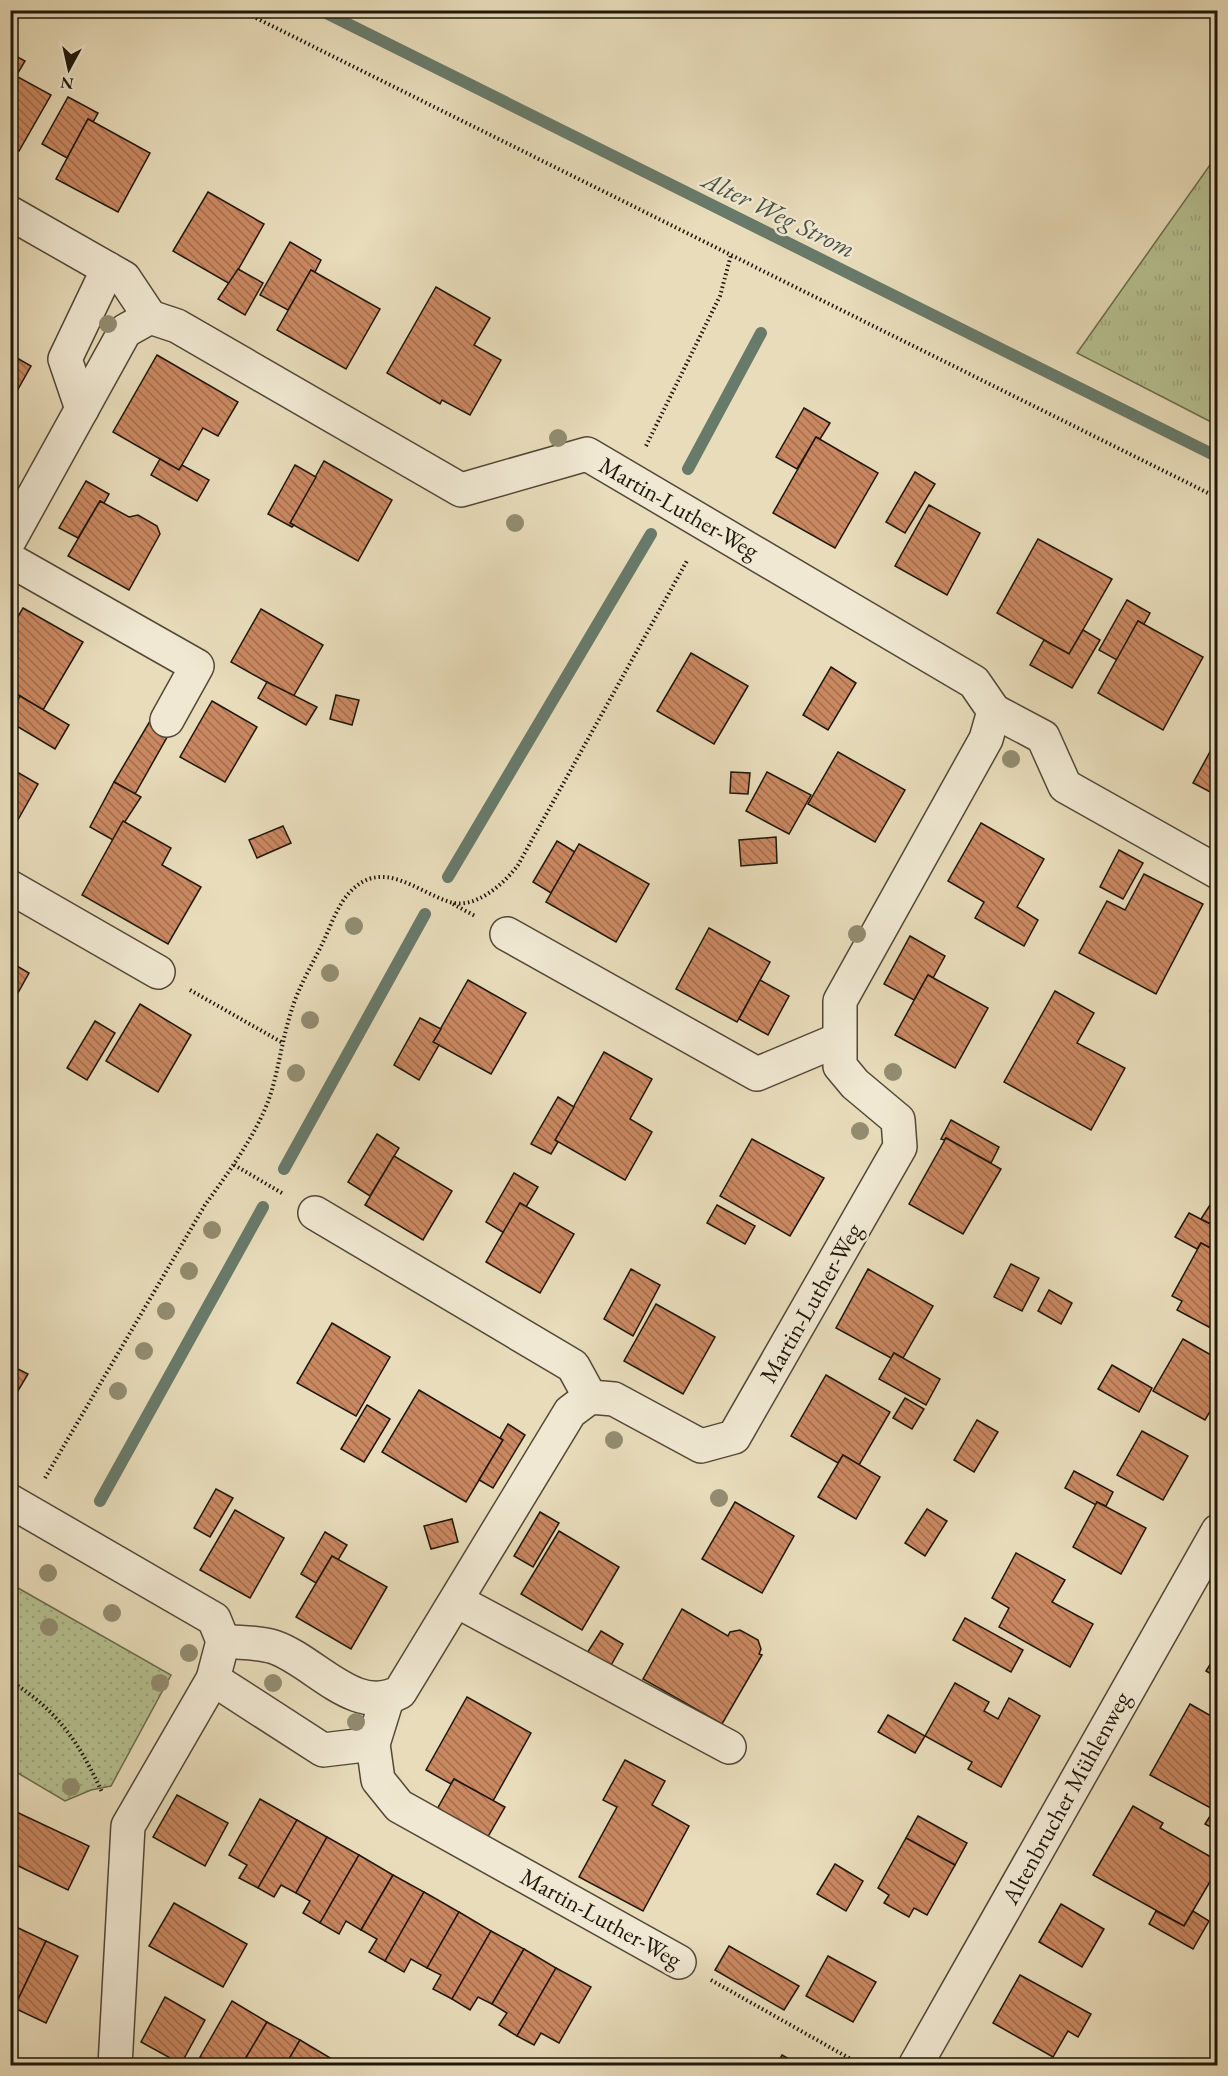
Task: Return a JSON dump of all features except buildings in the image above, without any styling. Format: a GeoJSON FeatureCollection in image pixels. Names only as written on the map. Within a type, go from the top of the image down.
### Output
{"type":"FeatureCollection","features":[{"type":"Feature","properties":{"kind":"street"},"geometry":{"type":"LineString","coordinates":[[10,213],[124,279],[150,317],[125,331],[10,539]]}},
{"type":"Feature","properties":{"kind":"street"},"geometry":{"type":"LineString","coordinates":[[82,409],[65,359],[108,269]]}},
{"type":"Feature","properties":{"kind":"street","name":"Martin-Luther-Weg"},"geometry":{"type":"LineString","coordinates":[[150,317],[177,326],[461,490],[587,454],[974,682],[994,711],[1043,737],[1065,786],[1218,872]]}},
{"type":"Feature","properties":{"kind":"street"},"geometry":{"type":"LineString","coordinates":[[10,560],[197,666],[167,720]]}},
{"type":"Feature","properties":{"kind":"street","name":"Martin-Luther-Weg"},"geometry":{"type":"LineString","coordinates":[[679,1962],[399,1806],[378,1780],[373,1744],[387,1699],[400,1692],[570,1412],[590,1397],[614,1399],[701,1446],[734,1437],[900,1147],[898,1120],[855,1084],[840,1066],[838,1040],[840,1001],[986,739],[994,711]]}},
{"type":"Feature","properties":{"kind":"street"},"geometry":{"type":"LineString","coordinates":[[10,888],[158,972]]}},
{"type":"Feature","properties":{"kind":"street"},"geometry":{"type":"LineString","coordinates":[[507,934],[757,1074],[838,1040]]}},
{"type":"Feature","properties":{"kind":"street"},"geometry":{"type":"LineString","coordinates":[[315,1213],[573,1366],[590,1397]]}},
{"type":"Feature","properties":{"kind":"street"},"geometry":{"type":"LineString","coordinates":[[25,1494],[214,1619],[223,1641],[213,1678],[128,1826],[115,2066]]}},
{"type":"Feature","properties":{"kind":"street","name":"Altenbrucher Mühlenweg"},"geometry":{"type":"LineString","coordinates":[[915,2066],[1218,1531]]}},
{"type":"Feature","properties":{"kind":"street"},"geometry":{"type":"LineString","coordinates":[[457,1601],[729,1748]]}},
{"type":"Feature","properties":{"kind":"street"},"geometry":{"type":"LineString","coordinates":[[223,1641],[274,1647],[358,1696],[387,1699]]}},
{"type":"Feature","properties":{"kind":"street"},"geometry":{"type":"LineString","coordinates":[[213,1678],[323,1750],[373,1744]]}},
{"type":"Feature","properties":{"kind":"path"},"geometry":{"type":"LineString","coordinates":[[240,10],[1218,498]]}},
{"type":"Feature","properties":{"kind":"path"},"geometry":{"type":"LineString","coordinates":[[629,478],[720,296],[731,255]]}},
{"type":"Feature","properties":{"kind":"path"},"geometry":{"type":"LineString","coordinates":[[25,1494],[205,1205],[234,1165],[269,1099],[291,1010],[339,908],[349,892],[363,880],[383,877],[402,879],[453,903],[482,898],[505,882],[518,865],[708,524]]}},
{"type":"Feature","properties":{"kind":"path"},"geometry":{"type":"LineString","coordinates":[[158,972],[283,1042]]}},
{"type":"Feature","properties":{"kind":"path"},"geometry":{"type":"LineString","coordinates":[[234,1165],[315,1213]]}},
{"type":"Feature","properties":{"kind":"path"},"geometry":{"type":"LineString","coordinates":[[10,1681],[35,1695],[69,1731],[99,1785]]}},
{"type":"Feature","properties":{"kind":"path","name":"Martin-Luther-Weg"},"geometry":{"type":"LineString","coordinates":[[679,1962],[863,2066]]}},
{"type":"Feature","properties":{"kind":"green space"},"geometry":{"type":"Polygon","coordinates":[[[1217,155],[1217,425],[1077,353],[1217,155]]]}},
{"type":"Feature","properties":{"kind":"green space"},"geometry":{"type":"Polygon","coordinates":[[[11,1584],[171,1675],[111,1786],[91,1790],[65,1801],[11,1769],[11,1584]]]}},
{"type":"Feature","properties":{"kind":"waterway","name":"Alter Weg Strom"},"geometry":{"type":"LineString","coordinates":[[320,10],[1218,457]]}},
{"type":"Feature","properties":{"kind":"waterway"},"geometry":{"type":"LineString","coordinates":[[688,469],[761,333]]}},
{"type":"Feature","properties":{"kind":"waterway"},"geometry":{"type":"LineString","coordinates":[[448,877],[651,534]]}},
{"type":"Feature","properties":{"kind":"waterway"},"geometry":{"type":"LineString","coordinates":[[284,1169],[425,914]]}},
{"type":"Feature","properties":{"kind":"waterway"},"geometry":{"type":"LineString","coordinates":[[100,1501],[263,1207]]}}]}
